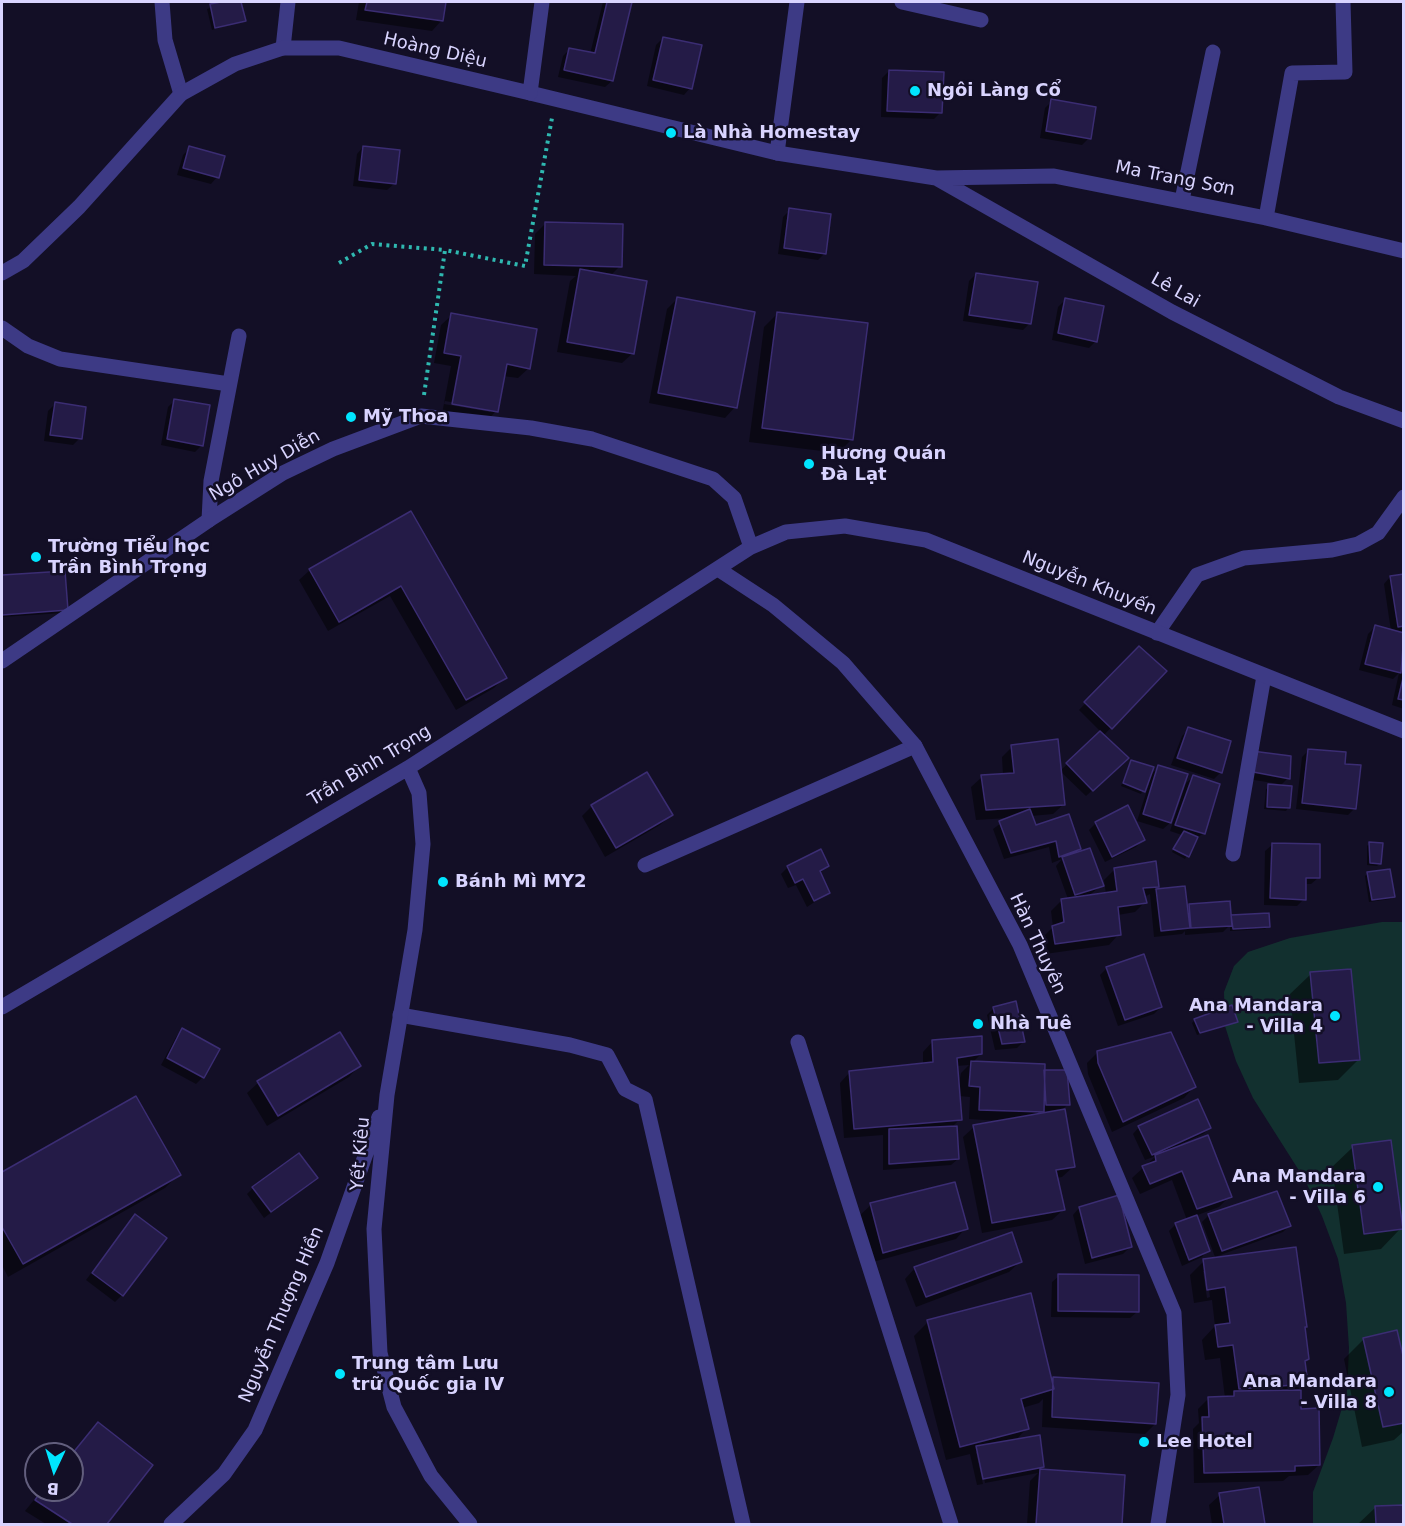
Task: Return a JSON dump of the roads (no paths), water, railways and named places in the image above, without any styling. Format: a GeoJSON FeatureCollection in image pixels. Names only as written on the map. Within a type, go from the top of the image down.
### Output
{"type":"FeatureCollection","features":[{"type":"Feature","properties":{"kind":"street"},"geometry":{"type":"LineString","coordinates":[[162,2],[165,40],[180,94]]}},
{"type":"Feature","properties":{"kind":"street"},"geometry":{"type":"LineString","coordinates":[[283,48],[288,2]]}},
{"type":"Feature","properties":{"kind":"street"},"geometry":{"type":"LineString","coordinates":[[530,93],[542,2]]}},
{"type":"Feature","properties":{"kind":"street"},"geometry":{"type":"LineString","coordinates":[[777,153],[797,2]]}},
{"type":"Feature","properties":{"kind":"street"},"geometry":{"type":"LineString","coordinates":[[902,2],[981,20]]}},
{"type":"Feature","properties":{"kind":"street"},"geometry":{"type":"LineString","coordinates":[[1266,218],[1292,74],[1345,72],[1343,2]]}},
{"type":"Feature","properties":{"kind":"street","name":"Hoàng Diệu"},"geometry":{"type":"LineString","coordinates":[[2,273],[23,261],[79,207],[180,94],[235,64],[283,48],[339,48],[777,153],[936,178]]}},
{"type":"Feature","properties":{"kind":"street"},"geometry":{"type":"LineString","coordinates":[[1182,200],[1213,52]]}},
{"type":"Feature","properties":{"kind":"street","name":"Ma Trang Sơn"},"geometry":{"type":"LineString","coordinates":[[936,178],[1054,176],[1182,200],[1404,250]]}},
{"type":"Feature","properties":{"kind":"street","name":"Lê Lai"},"geometry":{"type":"LineString","coordinates":[[936,178],[1172,312],[1339,397],[1404,421]]}},
{"type":"Feature","properties":{"kind":"street"},"geometry":{"type":"LineString","coordinates":[[2,328],[28,346],[60,359],[230,384]]}},
{"type":"Feature","properties":{"kind":"street"},"geometry":{"type":"LineString","coordinates":[[209,520],[211,481],[239,336]]}},
{"type":"Feature","properties":{"kind":"street","name":"Ngô Huy Diễn"},"geometry":{"type":"LineString","coordinates":[[2,661],[209,520],[283,474],[333,449],[421,416],[531,428],[592,439],[672,463],[713,479],[734,498],[752,547]]}},
{"type":"Feature","properties":{"kind":"street"},"geometry":{"type":"LineString","coordinates":[[1157,633],[1197,575],[1244,558],[1332,550],[1358,544],[1378,533],[1404,497]]}},
{"type":"Feature","properties":{"kind":"street","name":"Nguyễn Khuyến"},"geometry":{"type":"LineString","coordinates":[[752,547],[786,532],[845,526],[926,540],[1404,731]]}},
{"type":"Feature","properties":{"kind":"street","name":"Trần Bình Trọng"},"geometry":{"type":"LineString","coordinates":[[2,1007],[408,768],[752,547]]}},
{"type":"Feature","properties":{"kind":"street","name":"Hàn Thuyên"},"geometry":{"type":"LineString","coordinates":[[718,569],[773,605],[843,663],[915,746],[1020,945],[1174,1313],[1178,1395],[1158,1524]]}},
{"type":"Feature","properties":{"kind":"street"},"geometry":{"type":"LineString","coordinates":[[1233,855],[1264,676]]}},
{"type":"Feature","properties":{"kind":"street"},"geometry":{"type":"LineString","coordinates":[[645,865],[915,746]]}},
{"type":"Feature","properties":{"kind":"street","name":"Yết Kiêu"},"geometry":{"type":"LineString","coordinates":[[408,768],[419,793],[423,844],[415,930],[387,1095],[374,1229],[380,1353],[394,1407],[431,1476],[470,1524]]}},
{"type":"Feature","properties":{"kind":"street"},"geometry":{"type":"LineString","coordinates":[[400,1015],[570,1045],[607,1055],[625,1089],[645,1099],[743,1524]]}},
{"type":"Feature","properties":{"kind":"street"},"geometry":{"type":"LineString","coordinates":[[798,1042],[951,1524]]}},
{"type":"Feature","properties":{"kind":"street","name":"Nguyễn Thượng Hiền"},"geometry":{"type":"LineString","coordinates":[[171,1524],[224,1474],[255,1430],[327,1263],[387,1095]]}},
{"type":"Feature","properties":{"kind":"place","name":"Ngôi Làng Cổ"},"geometry":{"type":"Point","coordinates":[915,91]}},
{"type":"Feature","properties":{"kind":"place","name":"Là Nhà Homestay"},"geometry":{"type":"Point","coordinates":[671,133]}},
{"type":"Feature","properties":{"kind":"place","name":"Mỹ Thoa"},"geometry":{"type":"Point","coordinates":[351,417]}},
{"type":"Feature","properties":{"kind":"place","name":"Hương Quán Đà Lạt"},"geometry":{"type":"Point","coordinates":[809,464]}},
{"type":"Feature","properties":{"kind":"place","name":"Trường Tiểu học Trần Bình Trọng"},"geometry":{"type":"Point","coordinates":[36,557]}},
{"type":"Feature","properties":{"kind":"place","name":"Bánh Mì MY2"},"geometry":{"type":"Point","coordinates":[443,882]}},
{"type":"Feature","properties":{"kind":"place","name":"Ana Mandara - Villa 4"},"geometry":{"type":"Point","coordinates":[1335,1016]}},
{"type":"Feature","properties":{"kind":"place","name":"Nhà Tuê"},"geometry":{"type":"Point","coordinates":[978,1024]}},
{"type":"Feature","properties":{"kind":"place","name":"Ana Mandara - Villa 6"},"geometry":{"type":"Point","coordinates":[1378,1187]}},
{"type":"Feature","properties":{"kind":"place","name":"Trung tâm Lưu trữ Quốc gia IV"},"geometry":{"type":"Point","coordinates":[340,1374]}},
{"type":"Feature","properties":{"kind":"place","name":"Ana Mandara - Villa 8"},"geometry":{"type":"Point","coordinates":[1389,1392]}},
{"type":"Feature","properties":{"kind":"place","name":"Lee Hotel"},"geometry":{"type":"Point","coordinates":[1144,1442]}}]}
